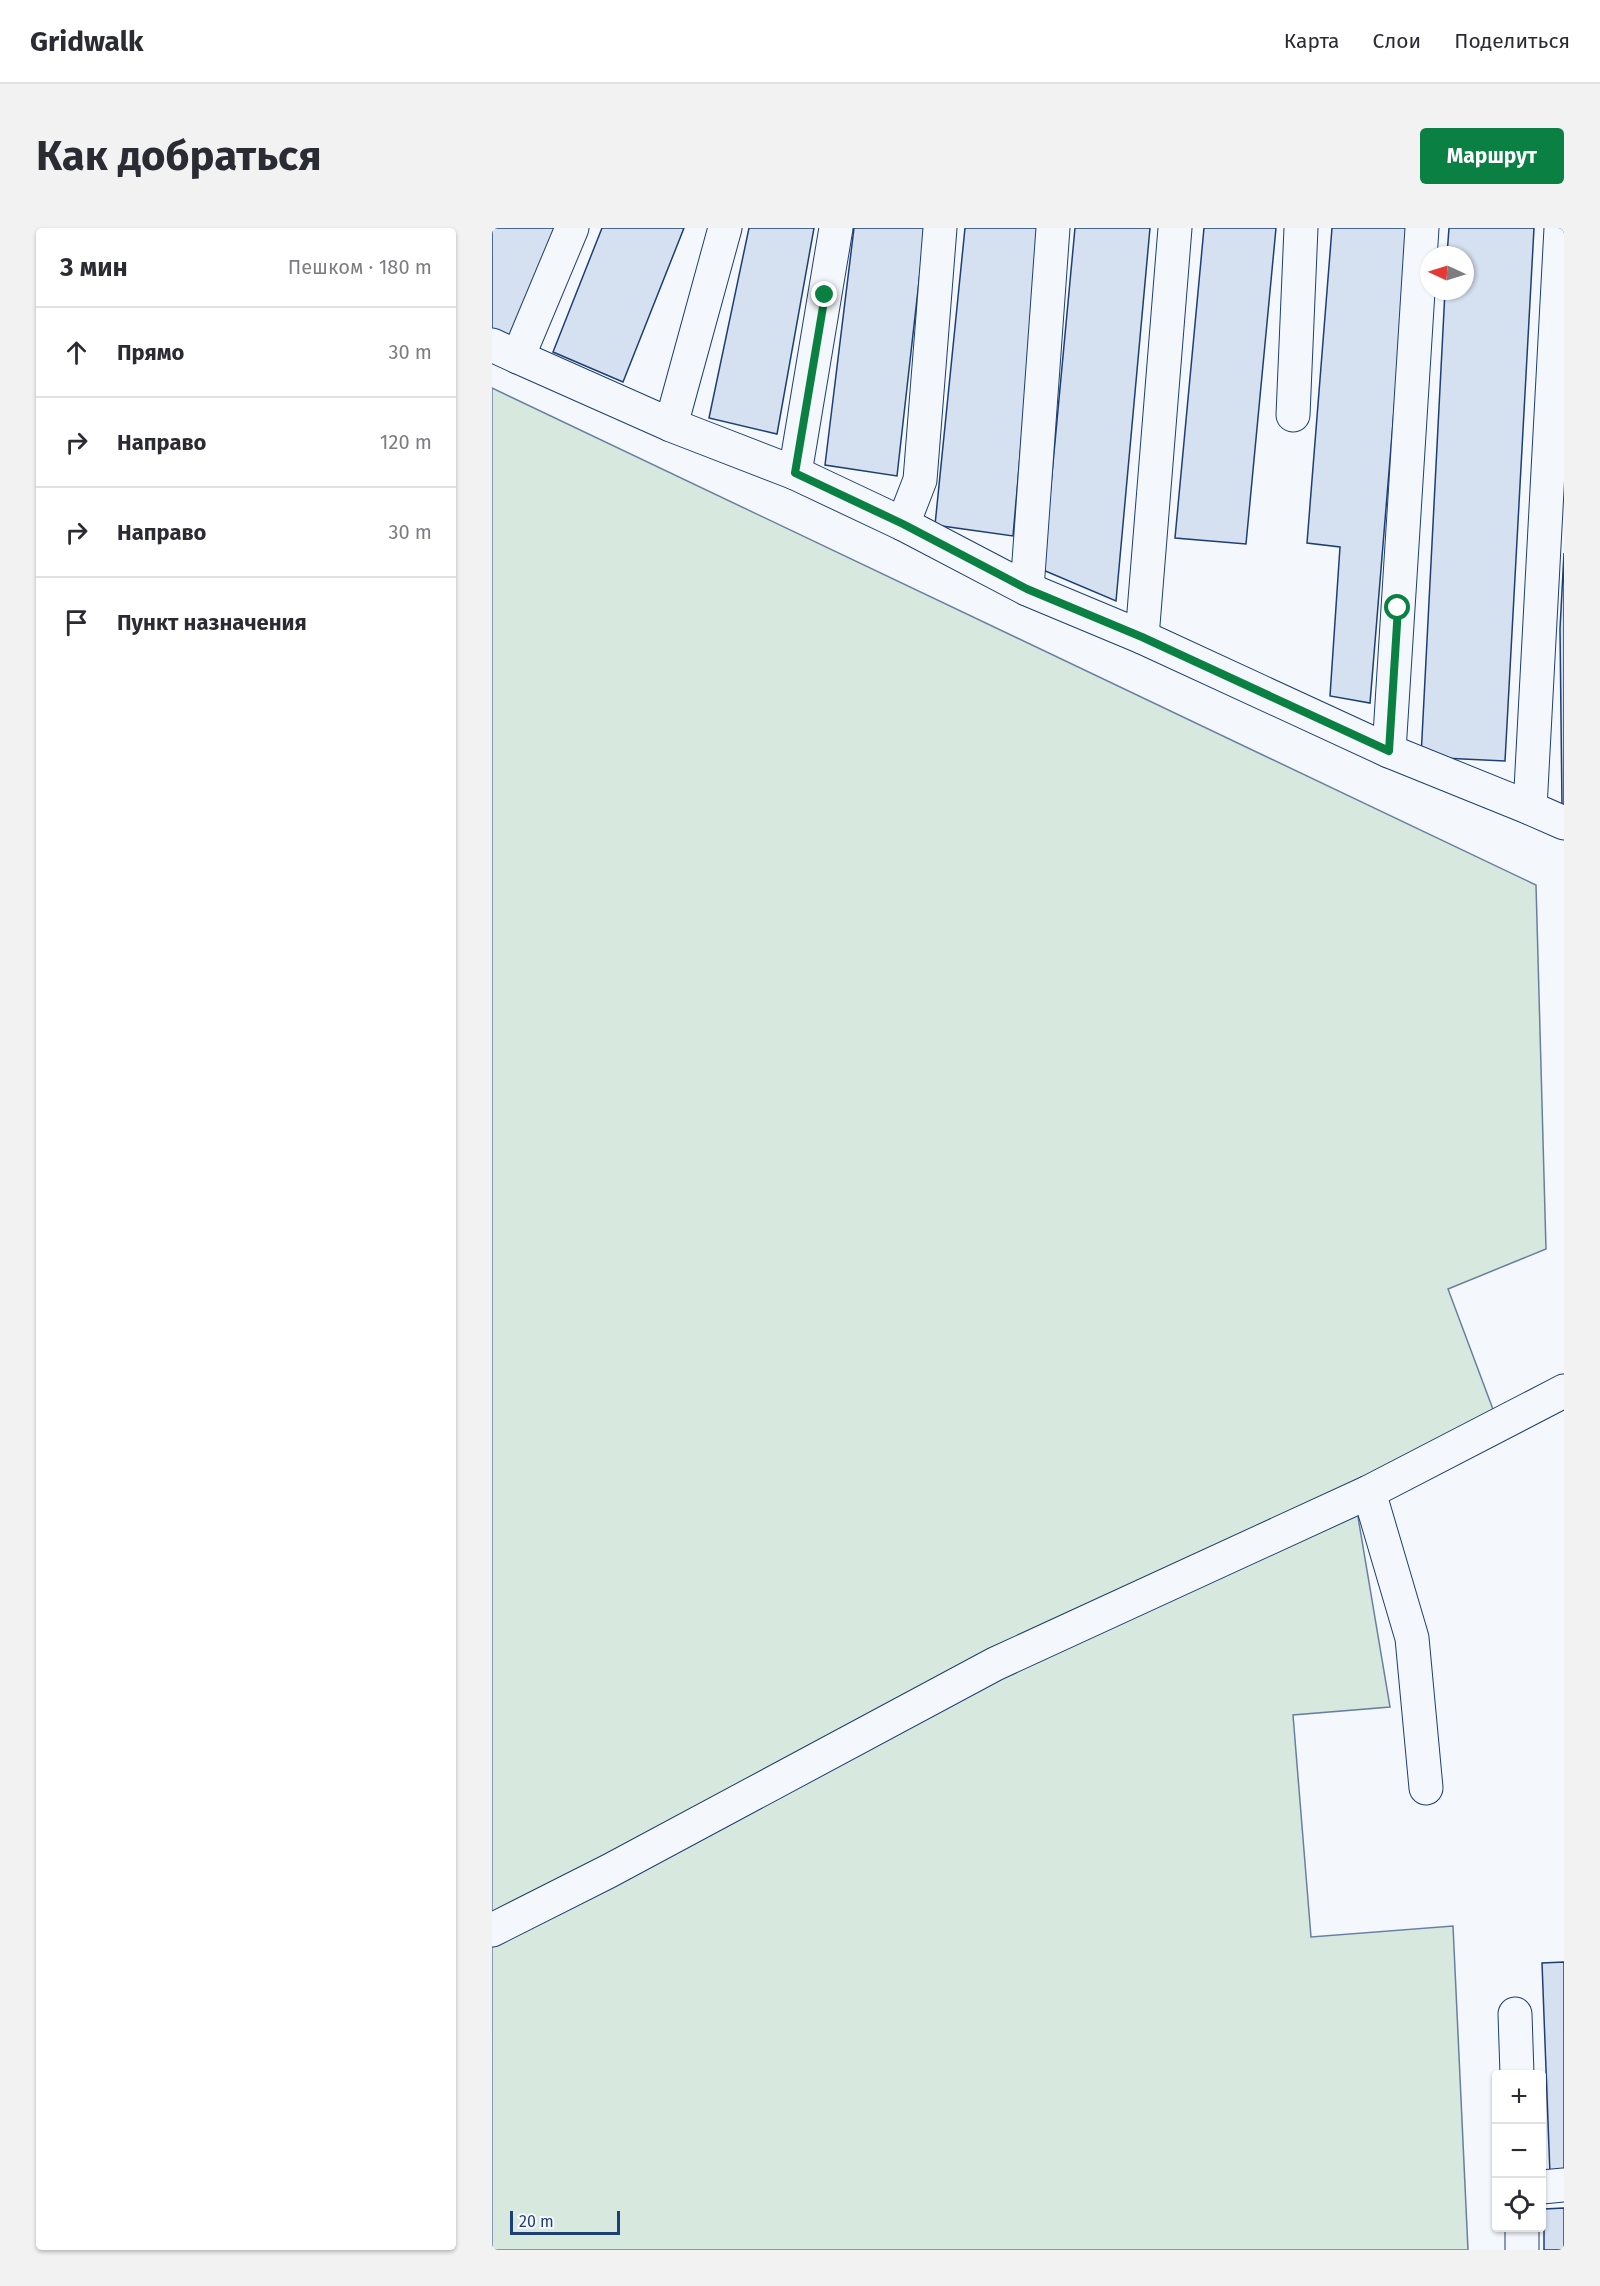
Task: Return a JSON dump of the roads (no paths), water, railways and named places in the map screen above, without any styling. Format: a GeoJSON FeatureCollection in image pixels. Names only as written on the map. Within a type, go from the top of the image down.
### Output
{"type":"FeatureCollection","features":[{"type":"Feature","properties":{"kind":"lane"},"geometry":{"type":"LineString","coordinates":[[572,228],[505,351],[671,425],[795,473],[903,524],[1027,589],[1142,637],[1389,751],[1564,823]]}},
{"type":"Feature","properties":{"kind":"lane"},"geometry":{"type":"LineString","coordinates":[[671,425],[725,228]]}},
{"type":"Feature","properties":{"kind":"lane"},"geometry":{"type":"LineString","coordinates":[[795,473],[836,228]]}},
{"type":"Feature","properties":{"kind":"lane"},"geometry":{"type":"LineString","coordinates":[[903,524],[920,480],[940,228]]}},
{"type":"Feature","properties":{"kind":"lane"},"geometry":{"type":"LineString","coordinates":[[1027,589],[1053,228]]}},
{"type":"Feature","properties":{"kind":"lane"},"geometry":{"type":"LineString","coordinates":[[1142,637],[1175,228]]}},
{"type":"Feature","properties":{"kind":"lane"},"geometry":{"type":"LineString","coordinates":[[1293,415],[1301,228]]}},
{"type":"Feature","properties":{"kind":"lane"},"geometry":{"type":"LineString","coordinates":[[1389,751],[1422,228]]}},
{"type":"Feature","properties":{"kind":"lane"},"geometry":{"type":"LineString","coordinates":[[1530,808],[1561,228]]}},
{"type":"Feature","properties":{"kind":"lane"},"geometry":{"type":"LineString","coordinates":[[492,1930],[609,1871],[995,1664],[1369,1492],[1564,1391]]}},
{"type":"Feature","properties":{"kind":"lane"},"geometry":{"type":"LineString","coordinates":[[1369,1492],[1412,1638],[1426,1788]]}},
{"type":"Feature","properties":{"kind":"lane"},"geometry":{"type":"LineString","coordinates":[[1515,2014],[1517,2070]]}},
{"type":"Feature","properties":{"kind":"lane"},"geometry":{"type":"LineString","coordinates":[[1546,2187],[1564,2185]]}},
{"type":"Feature","properties":{"kind":"lane"},"geometry":{"type":"LineString","coordinates":[[1522,2232],[1522,2250]]}}]}
